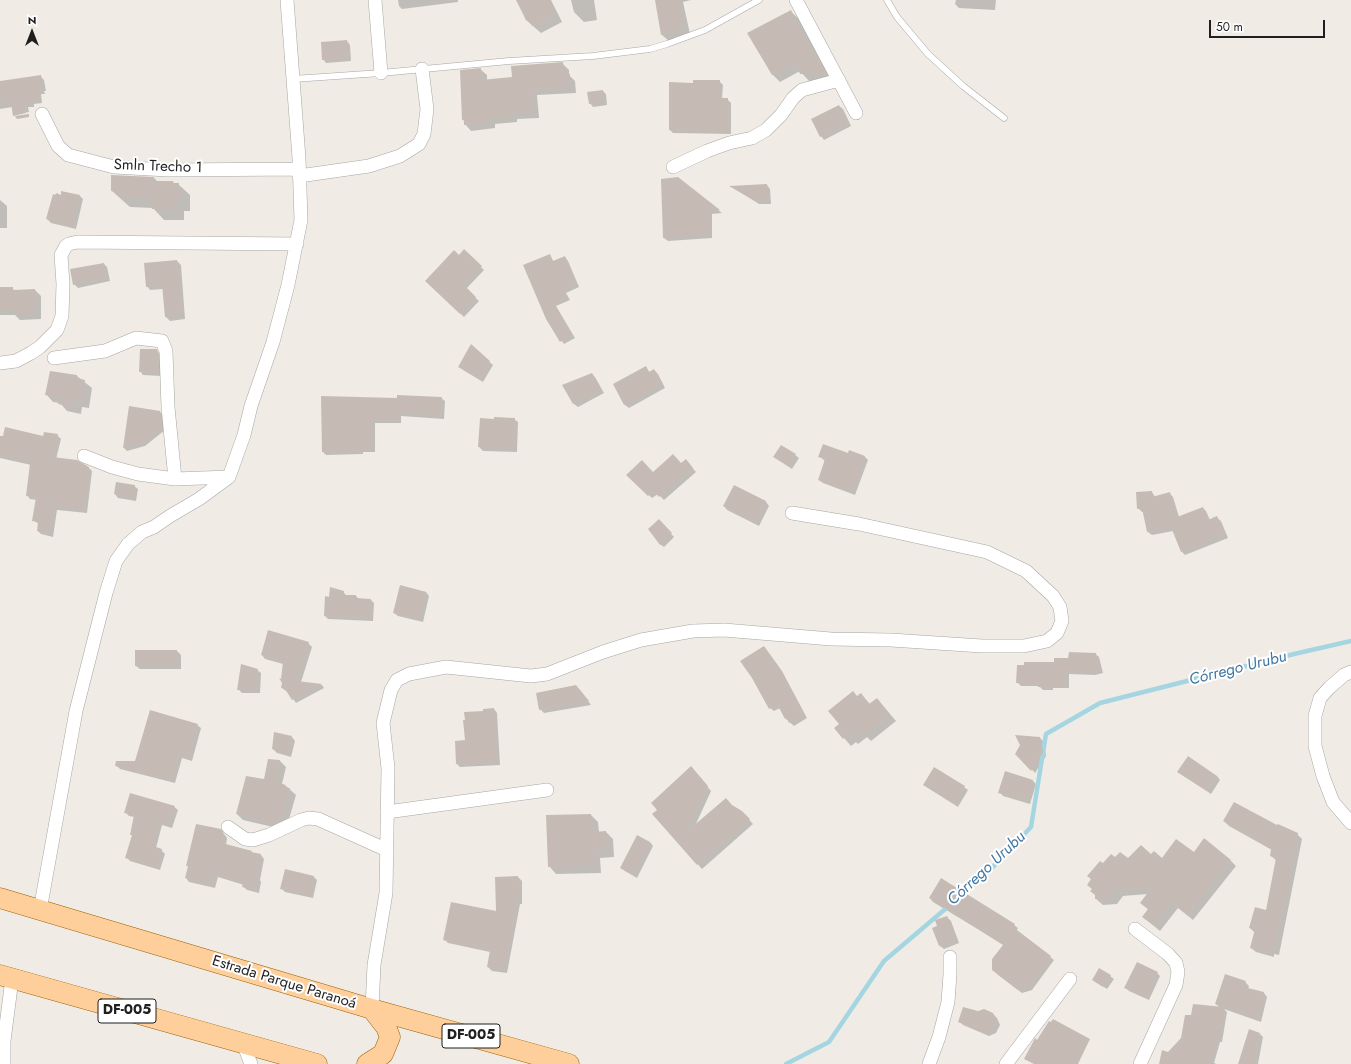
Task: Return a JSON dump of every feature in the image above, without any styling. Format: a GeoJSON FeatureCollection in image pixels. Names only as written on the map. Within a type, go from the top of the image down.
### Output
{"type":"FeatureCollection","features":[{"type":"Feature","properties":{"kind":"main road","name":"Estrada Parque Paranoá"},"geometry":{"type":"LineString","coordinates":[[0,898],[372,1009],[569,1064]]}},
{"type":"Feature","properties":{"kind":"main road","name":"DF-005"},"geometry":{"type":"LineString","coordinates":[[6,977],[317,1064]]}},
{"type":"Feature","properties":{"kind":"main road"},"geometry":{"type":"LineString","coordinates":[[367,1064],[383,1054],[390,1037],[386,1027],[372,1009]]}},
{"type":"Feature","properties":{"kind":"street"},"geometry":{"type":"LineString","coordinates":[[40,910],[76,711],[106,593],[116,561],[128,544],[142,532],[154,527],[199,499],[228,477],[244,435],[251,406],[273,342],[288,284],[301,220],[287,0]]}},
{"type":"Feature","properties":{"kind":"street"},"geometry":{"type":"LineString","coordinates":[[374,0],[381,74]]}},
{"type":"Feature","properties":{"kind":"street"},"geometry":{"type":"LineString","coordinates":[[796,0],[856,113]]}},
{"type":"Feature","properties":{"kind":"street","name":"Smln Trecho 1"},"geometry":{"type":"LineString","coordinates":[[42,114],[58,146],[68,155],[114,167],[168,170],[299,173],[369,166],[400,156],[419,144],[424,134],[427,109],[422,69]]}},
{"type":"Feature","properties":{"kind":"street"},"geometry":{"type":"LineString","coordinates":[[673,167],[707,151],[752,138],[766,130],[781,115],[793,98],[802,90],[839,80]]}},
{"type":"Feature","properties":{"kind":"street"},"geometry":{"type":"LineString","coordinates":[[0,363],[16,361],[31,353],[40,347],[56,330],[62,316],[62,255],[66,246],[69,244],[77,242],[297,244]]}},
{"type":"Feature","properties":{"kind":"street"},"geometry":{"type":"LineString","coordinates":[[54,358],[105,351],[136,338],[162,341],[166,351],[168,407],[175,479]]}},
{"type":"Feature","properties":{"kind":"street"},"geometry":{"type":"LineString","coordinates":[[84,456],[112,468],[138,474],[175,479],[228,477]]}},
{"type":"Feature","properties":{"kind":"street"},"geometry":{"type":"LineString","coordinates":[[372,1009],[374,965],[386,893],[388,768],[383,723],[391,690],[397,680],[410,674],[446,667],[531,676],[547,674],[603,652],[640,640],[693,631],[724,630],[831,639],[891,640],[982,646],[1024,646],[1047,641],[1057,633],[1062,621],[1060,608],[1053,596],[1026,571],[987,552],[859,524],[792,513]]}},
{"type":"Feature","properties":{"kind":"street"},"geometry":{"type":"LineString","coordinates":[[1351,672],[1344,675],[1320,698],[1315,716],[1315,746],[1322,776],[1333,802],[1351,823]]}},
{"type":"Feature","properties":{"kind":"street"},"geometry":{"type":"LineString","coordinates":[[387,812],[547,790]]}},
{"type":"Feature","properties":{"kind":"street"},"geometry":{"type":"LineString","coordinates":[[228,827],[245,839],[253,840],[269,835],[301,820],[309,818],[318,819],[386,850]]}},
{"type":"Feature","properties":{"kind":"street"},"geometry":{"type":"LineString","coordinates":[[1135,929],[1168,954],[1176,963],[1178,972],[1176,985],[1140,1064]]}},
{"type":"Feature","properties":{"kind":"street"},"geometry":{"type":"LineString","coordinates":[[928,1064],[939,1037],[948,1002],[950,957]]}},
{"type":"Feature","properties":{"kind":"street"},"geometry":{"type":"LineString","coordinates":[[4,1064],[6,977]]}},
{"type":"Feature","properties":{"kind":"street"},"geometry":{"type":"LineString","coordinates":[[1006,1064],[1070,978]]}},
{"type":"Feature","properties":{"kind":"street"},"geometry":{"type":"LineString","coordinates":[[243,1043],[251,1064]]}},
{"type":"Feature","properties":{"kind":"lane"},"geometry":{"type":"LineString","coordinates":[[293,79],[381,74],[509,61],[593,56],[650,48],[668,44],[705,30],[760,0]]}},
{"type":"Feature","properties":{"kind":"lane"},"geometry":{"type":"LineString","coordinates":[[887,0],[897,17],[928,54],[963,86],[1004,118]]}},
{"type":"Feature","properties":{"kind":"building"},"geometry":{"type":"Polygon","coordinates":[[[516,0],[548,0],[555,15],[532,26],[529,19],[526,20],[516,0]]]}},
{"type":"Feature","properties":{"kind":"building"},"geometry":{"type":"Polygon","coordinates":[[[655,0],[678,0],[683,27],[661,35],[655,0]]]}},
{"type":"Feature","properties":{"kind":"building"},"geometry":{"type":"Polygon","coordinates":[[[791,10],[826,74],[800,74],[795,63],[772,75],[747,33],[791,10]]]}},
{"type":"Feature","properties":{"kind":"building"},"geometry":{"type":"Polygon","coordinates":[[[347,40],[348,58],[322,60],[321,42],[347,40]]]}},
{"type":"Feature","properties":{"kind":"building"},"geometry":{"type":"Polygon","coordinates":[[[563,62],[564,74],[570,74],[570,87],[531,90],[533,112],[489,118],[490,122],[464,125],[464,120],[462,120],[460,70],[481,68],[481,80],[512,77],[511,66],[563,62]]]}},
{"type":"Feature","properties":{"kind":"building"},"geometry":{"type":"Polygon","coordinates":[[[41,75],[43,88],[41,88],[42,90],[38,91],[39,99],[31,100],[31,103],[25,104],[26,113],[13,116],[11,103],[0,105],[0,81],[41,75]]]}},
{"type":"Feature","properties":{"kind":"building"},"geometry":{"type":"Polygon","coordinates":[[[693,80],[720,80],[719,98],[728,98],[728,131],[669,130],[669,82],[693,83],[693,80]]]}},
{"type":"Feature","properties":{"kind":"building"},"geometry":{"type":"Polygon","coordinates":[[[603,90],[604,101],[589,104],[587,92],[603,90]]]}},
{"type":"Feature","properties":{"kind":"building"},"geometry":{"type":"Polygon","coordinates":[[[839,105],[848,122],[820,137],[811,119],[839,105]]]}},
{"type":"Feature","properties":{"kind":"building"},"geometry":{"type":"Polygon","coordinates":[[[111,175],[154,177],[154,181],[173,181],[173,183],[179,183],[179,200],[173,200],[173,209],[152,209],[152,197],[118,196],[118,192],[111,191],[111,175]]]}},
{"type":"Feature","properties":{"kind":"building"},"geometry":{"type":"Polygon","coordinates":[[[678,177],[720,210],[709,210],[709,234],[663,238],[661,179],[678,177]]]}},
{"type":"Feature","properties":{"kind":"building"},"geometry":{"type":"Polygon","coordinates":[[[767,184],[768,201],[755,201],[729,186],[767,184]]]}},
{"type":"Feature","properties":{"kind":"building"},"geometry":{"type":"Polygon","coordinates":[[[61,191],[80,195],[72,226],[46,219],[53,194],[55,195],[56,193],[61,195],[61,191]]]}},
{"type":"Feature","properties":{"kind":"building"},"geometry":{"type":"Polygon","coordinates":[[[464,249],[482,266],[464,285],[476,297],[460,314],[425,281],[454,250],[459,255],[464,249]]]}},
{"type":"Feature","properties":{"kind":"building"},"geometry":{"type":"Polygon","coordinates":[[[550,254],[553,261],[565,256],[576,284],[564,289],[567,297],[553,303],[572,334],[560,342],[546,319],[523,265],[550,254]]]}},
{"type":"Feature","properties":{"kind":"building"},"geometry":{"type":"Polygon","coordinates":[[[177,260],[182,316],[165,317],[162,285],[146,287],[144,263],[177,260]]]}},
{"type":"Feature","properties":{"kind":"building"},"geometry":{"type":"Polygon","coordinates":[[[104,263],[107,278],[73,285],[70,269],[104,263]]]}},
{"type":"Feature","properties":{"kind":"building"},"geometry":{"type":"Polygon","coordinates":[[[0,287],[13,287],[13,290],[35,289],[36,314],[13,314],[13,309],[0,310],[0,287]]]}},
{"type":"Feature","properties":{"kind":"building"},"geometry":{"type":"Polygon","coordinates":[[[471,344],[490,361],[480,379],[458,367],[471,344]]]}},
{"type":"Feature","properties":{"kind":"building"},"geometry":{"type":"Polygon","coordinates":[[[140,349],[157,349],[159,373],[139,372],[140,349]]]}},
{"type":"Feature","properties":{"kind":"building"},"geometry":{"type":"Polygon","coordinates":[[[646,366],[649,372],[654,369],[663,384],[624,405],[613,384],[646,366]]]}},
{"type":"Feature","properties":{"kind":"building"},"geometry":{"type":"Polygon","coordinates":[[[50,371],[77,375],[77,378],[85,380],[81,401],[74,400],[73,407],[58,404],[60,397],[45,395],[50,371]]]}},
{"type":"Feature","properties":{"kind":"building"},"geometry":{"type":"Polygon","coordinates":[[[592,373],[601,390],[573,404],[562,385],[592,373]]]}},
{"type":"Feature","properties":{"kind":"building"},"geometry":{"type":"Polygon","coordinates":[[[397,395],[442,397],[441,415],[398,413],[398,420],[372,419],[372,449],[360,449],[360,451],[322,452],[321,396],[397,398],[397,395]]]}},
{"type":"Feature","properties":{"kind":"building"},"geometry":{"type":"Polygon","coordinates":[[[129,406],[160,411],[162,427],[141,443],[123,448],[129,406]]]}},
{"type":"Feature","properties":{"kind":"building"},"geometry":{"type":"Polygon","coordinates":[[[494,417],[515,418],[514,448],[478,447],[480,418],[494,419],[494,417]]]}},
{"type":"Feature","properties":{"kind":"building"},"geometry":{"type":"Polygon","coordinates":[[[5,427],[43,436],[44,432],[58,434],[53,457],[77,460],[89,467],[84,510],[54,507],[49,534],[37,531],[38,522],[32,521],[36,497],[26,496],[30,463],[0,456],[0,436],[3,436],[5,427]]]}},
{"type":"Feature","properties":{"kind":"building"},"geometry":{"type":"Polygon","coordinates":[[[823,444],[848,453],[849,450],[865,456],[852,492],[818,480],[825,459],[818,457],[823,444]]]}},
{"type":"Feature","properties":{"kind":"building"},"geometry":{"type":"Polygon","coordinates":[[[781,445],[796,454],[788,466],[773,457],[781,445]]]}},
{"type":"Feature","properties":{"kind":"building"},"geometry":{"type":"Polygon","coordinates":[[[673,454],[681,463],[686,459],[693,468],[659,497],[654,491],[648,496],[626,475],[642,460],[653,472],[673,454]]]}},
{"type":"Feature","properties":{"kind":"building"},"geometry":{"type":"Polygon","coordinates":[[[116,482],[135,485],[133,498],[114,494],[116,482]]]}},
{"type":"Feature","properties":{"kind":"building"},"geometry":{"type":"Polygon","coordinates":[[[734,485],[766,501],[755,523],[723,506],[734,485]]]}},
{"type":"Feature","properties":{"kind":"building"},"geometry":{"type":"Polygon","coordinates":[[[1152,491],[1152,497],[1170,492],[1177,517],[1203,507],[1208,520],[1217,516],[1225,534],[1181,552],[1171,527],[1147,532],[1142,508],[1137,509],[1136,492],[1152,491]]]}},
{"type":"Feature","properties":{"kind":"building"},"geometry":{"type":"Polygon","coordinates":[[[659,519],[672,533],[660,545],[648,529],[659,519]]]}},
{"type":"Feature","properties":{"kind":"building"},"geometry":{"type":"Polygon","coordinates":[[[400,585],[426,592],[419,620],[393,613],[400,585]]]}},
{"type":"Feature","properties":{"kind":"building"},"geometry":{"type":"Polygon","coordinates":[[[330,587],[344,591],[344,595],[356,595],[356,598],[371,599],[370,618],[324,616],[325,596],[329,597],[330,587]]]}},
{"type":"Feature","properties":{"kind":"building"},"geometry":{"type":"Polygon","coordinates":[[[268,630],[309,642],[297,681],[322,684],[292,700],[285,689],[281,688],[282,683],[279,678],[281,679],[283,662],[261,655],[268,630]]]}},
{"type":"Feature","properties":{"kind":"building"},"geometry":{"type":"Polygon","coordinates":[[[764,646],[779,667],[805,715],[789,723],[787,718],[785,719],[777,704],[769,709],[752,678],[740,661],[764,646]]]}},
{"type":"Feature","properties":{"kind":"building"},"geometry":{"type":"Polygon","coordinates":[[[135,650],[177,650],[177,666],[135,666],[135,650]]]}},
{"type":"Feature","properties":{"kind":"building"},"geometry":{"type":"Polygon","coordinates":[[[1069,652],[1096,653],[1100,670],[1091,672],[1066,671],[1066,685],[1038,687],[1038,683],[1016,683],[1017,665],[1024,665],[1024,662],[1054,662],[1054,658],[1068,658],[1069,652]]]}},
{"type":"Feature","properties":{"kind":"building"},"geometry":{"type":"Polygon","coordinates":[[[241,664],[258,669],[256,690],[237,690],[241,664]]]}},
{"type":"Feature","properties":{"kind":"building"},"geometry":{"type":"Polygon","coordinates":[[[576,685],[589,701],[539,710],[536,693],[576,685]]]}},
{"type":"Feature","properties":{"kind":"building"},"geometry":{"type":"Polygon","coordinates":[[[853,691],[857,696],[861,693],[869,704],[877,698],[889,713],[863,735],[859,730],[850,737],[848,735],[843,739],[834,728],[839,724],[828,711],[853,691]]]}},
{"type":"Feature","properties":{"kind":"building"},"geometry":{"type":"Polygon","coordinates":[[[494,708],[497,762],[456,764],[455,741],[465,740],[463,720],[465,720],[464,712],[483,711],[483,709],[494,708]]]}},
{"type":"Feature","properties":{"kind":"building"},"geometry":{"type":"Polygon","coordinates":[[[150,710],[198,724],[188,758],[178,755],[172,780],[115,766],[116,761],[135,761],[150,710]]]}},
{"type":"Feature","properties":{"kind":"building"},"geometry":{"type":"Polygon","coordinates":[[[274,732],[292,736],[287,755],[272,749],[274,732]]]}},
{"type":"Feature","properties":{"kind":"building"},"geometry":{"type":"Polygon","coordinates":[[[1015,735],[1040,737],[1043,752],[1031,771],[1015,754],[1020,745],[1015,735]]]}},
{"type":"Feature","properties":{"kind":"building"},"geometry":{"type":"Polygon","coordinates":[[[1188,756],[1217,776],[1207,791],[1177,772],[1188,756]]]}},
{"type":"Feature","properties":{"kind":"building"},"geometry":{"type":"Polygon","coordinates":[[[268,759],[280,760],[275,781],[285,785],[285,788],[290,788],[281,821],[276,823],[236,814],[246,776],[264,779],[268,759]]]}},
{"type":"Feature","properties":{"kind":"building"},"geometry":{"type":"Polygon","coordinates":[[[691,766],[708,786],[685,833],[726,798],[732,805],[742,811],[750,819],[697,865],[652,814],[657,810],[651,803],[691,766]]]}},
{"type":"Feature","properties":{"kind":"building"},"geometry":{"type":"Polygon","coordinates":[[[934,767],[965,786],[955,804],[923,785],[934,767]]]}},
{"type":"Feature","properties":{"kind":"building"},"geometry":{"type":"Polygon","coordinates":[[[1005,771],[1033,780],[1027,801],[998,793],[1005,771]]]}},
{"type":"Feature","properties":{"kind":"building"},"geometry":{"type":"Polygon","coordinates":[[[130,793],[175,806],[169,825],[158,822],[153,846],[162,849],[157,867],[125,858],[132,835],[130,835],[134,815],[124,813],[130,793]]]}},
{"type":"Feature","properties":{"kind":"building"},"geometry":{"type":"Polygon","coordinates":[[[1234,802],[1277,825],[1278,824],[1298,833],[1274,952],[1270,950],[1270,953],[1250,948],[1255,929],[1249,928],[1255,907],[1266,910],[1276,858],[1270,856],[1271,849],[1223,821],[1234,802]]]}},
{"type":"Feature","properties":{"kind":"building"},"geometry":{"type":"Polygon","coordinates":[[[591,814],[592,832],[606,831],[607,849],[593,850],[594,866],[548,867],[546,815],[591,814]]]}},
{"type":"Feature","properties":{"kind":"building"},"geometry":{"type":"Polygon","coordinates":[[[196,824],[221,829],[224,834],[222,843],[261,854],[255,890],[242,887],[243,883],[215,874],[212,885],[185,878],[188,866],[186,866],[196,824]]]}},
{"type":"Feature","properties":{"kind":"building"},"geometry":{"type":"Polygon","coordinates":[[[637,835],[650,842],[633,875],[620,868],[637,835]]]}},
{"type":"Feature","properties":{"kind":"building"},"geometry":{"type":"Polygon","coordinates":[[[1204,838],[1231,860],[1187,914],[1171,902],[1153,925],[1142,917],[1148,909],[1140,903],[1152,887],[1117,890],[1110,899],[1095,899],[1095,895],[1090,891],[1092,889],[1087,885],[1091,879],[1087,876],[1100,861],[1103,863],[1111,854],[1115,857],[1120,852],[1128,858],[1141,845],[1151,854],[1154,851],[1162,858],[1176,839],[1194,852],[1204,838]]]}},
{"type":"Feature","properties":{"kind":"building"},"geometry":{"type":"Polygon","coordinates":[[[285,869],[314,876],[310,895],[280,889],[285,869]]]}},
{"type":"Feature","properties":{"kind":"building"},"geometry":{"type":"Polygon","coordinates":[[[518,876],[519,901],[517,901],[504,970],[487,967],[490,950],[443,940],[451,902],[496,911],[495,877],[518,876]]]}},
{"type":"Feature","properties":{"kind":"building"},"geometry":{"type":"Polygon","coordinates":[[[941,878],[1015,924],[1013,927],[1051,956],[1029,987],[1018,990],[992,970],[992,959],[1003,945],[929,898],[941,878]]]}},
{"type":"Feature","properties":{"kind":"building"},"geometry":{"type":"Polygon","coordinates":[[[947,916],[957,939],[939,946],[932,928],[937,926],[935,920],[947,916]]]}},
{"type":"Feature","properties":{"kind":"building"},"geometry":{"type":"Polygon","coordinates":[[[1137,962],[1158,972],[1146,998],[1124,988],[1137,962]]]}},
{"type":"Feature","properties":{"kind":"building"},"geometry":{"type":"Polygon","coordinates":[[[1099,968],[1111,975],[1103,987],[1092,980],[1099,968]]]}},
{"type":"Feature","properties":{"kind":"building"},"geometry":{"type":"Polygon","coordinates":[[[1225,974],[1246,981],[1244,987],[1264,992],[1258,1019],[1215,1004],[1225,974]]]}},
{"type":"Feature","properties":{"kind":"building"},"geometry":{"type":"Polygon","coordinates":[[[1193,1004],[1224,1007],[1219,1039],[1217,1039],[1210,1064],[1159,1064],[1162,1050],[1168,1052],[1181,1038],[1185,1015],[1191,1015],[1193,1004]]]}},
{"type":"Feature","properties":{"kind":"building"},"geometry":{"type":"Polygon","coordinates":[[[963,1007],[978,1011],[984,1009],[993,1013],[996,1020],[992,1030],[985,1033],[958,1022],[963,1007]]]}},
{"type":"Feature","properties":{"kind":"building"},"geometry":{"type":"Polygon","coordinates":[[[1053,1019],[1090,1039],[1078,1064],[1034,1064],[1024,1059],[1035,1038],[1037,1040],[1049,1021],[1051,1022],[1053,1019]]]}},
{"type":"Feature","properties":{"kind":"building"},"geometry":{"type":"Polygon","coordinates":[[[1249,1029],[1260,1033],[1254,1064],[1238,1064],[1249,1029]]]}},
{"type":"Feature","properties":{"kind":"waterway","name":"Córrego Urubu"},"geometry":{"type":"LineString","coordinates":[[960,896],[989,871],[1031,827],[1046,734],[1100,703],[1351,641]]}},
{"type":"Feature","properties":{"kind":"waterway","name":"Córrego Urubu"},"geometry":{"type":"LineString","coordinates":[[786,1064],[829,1042],[884,961],[950,905]]}}]}
